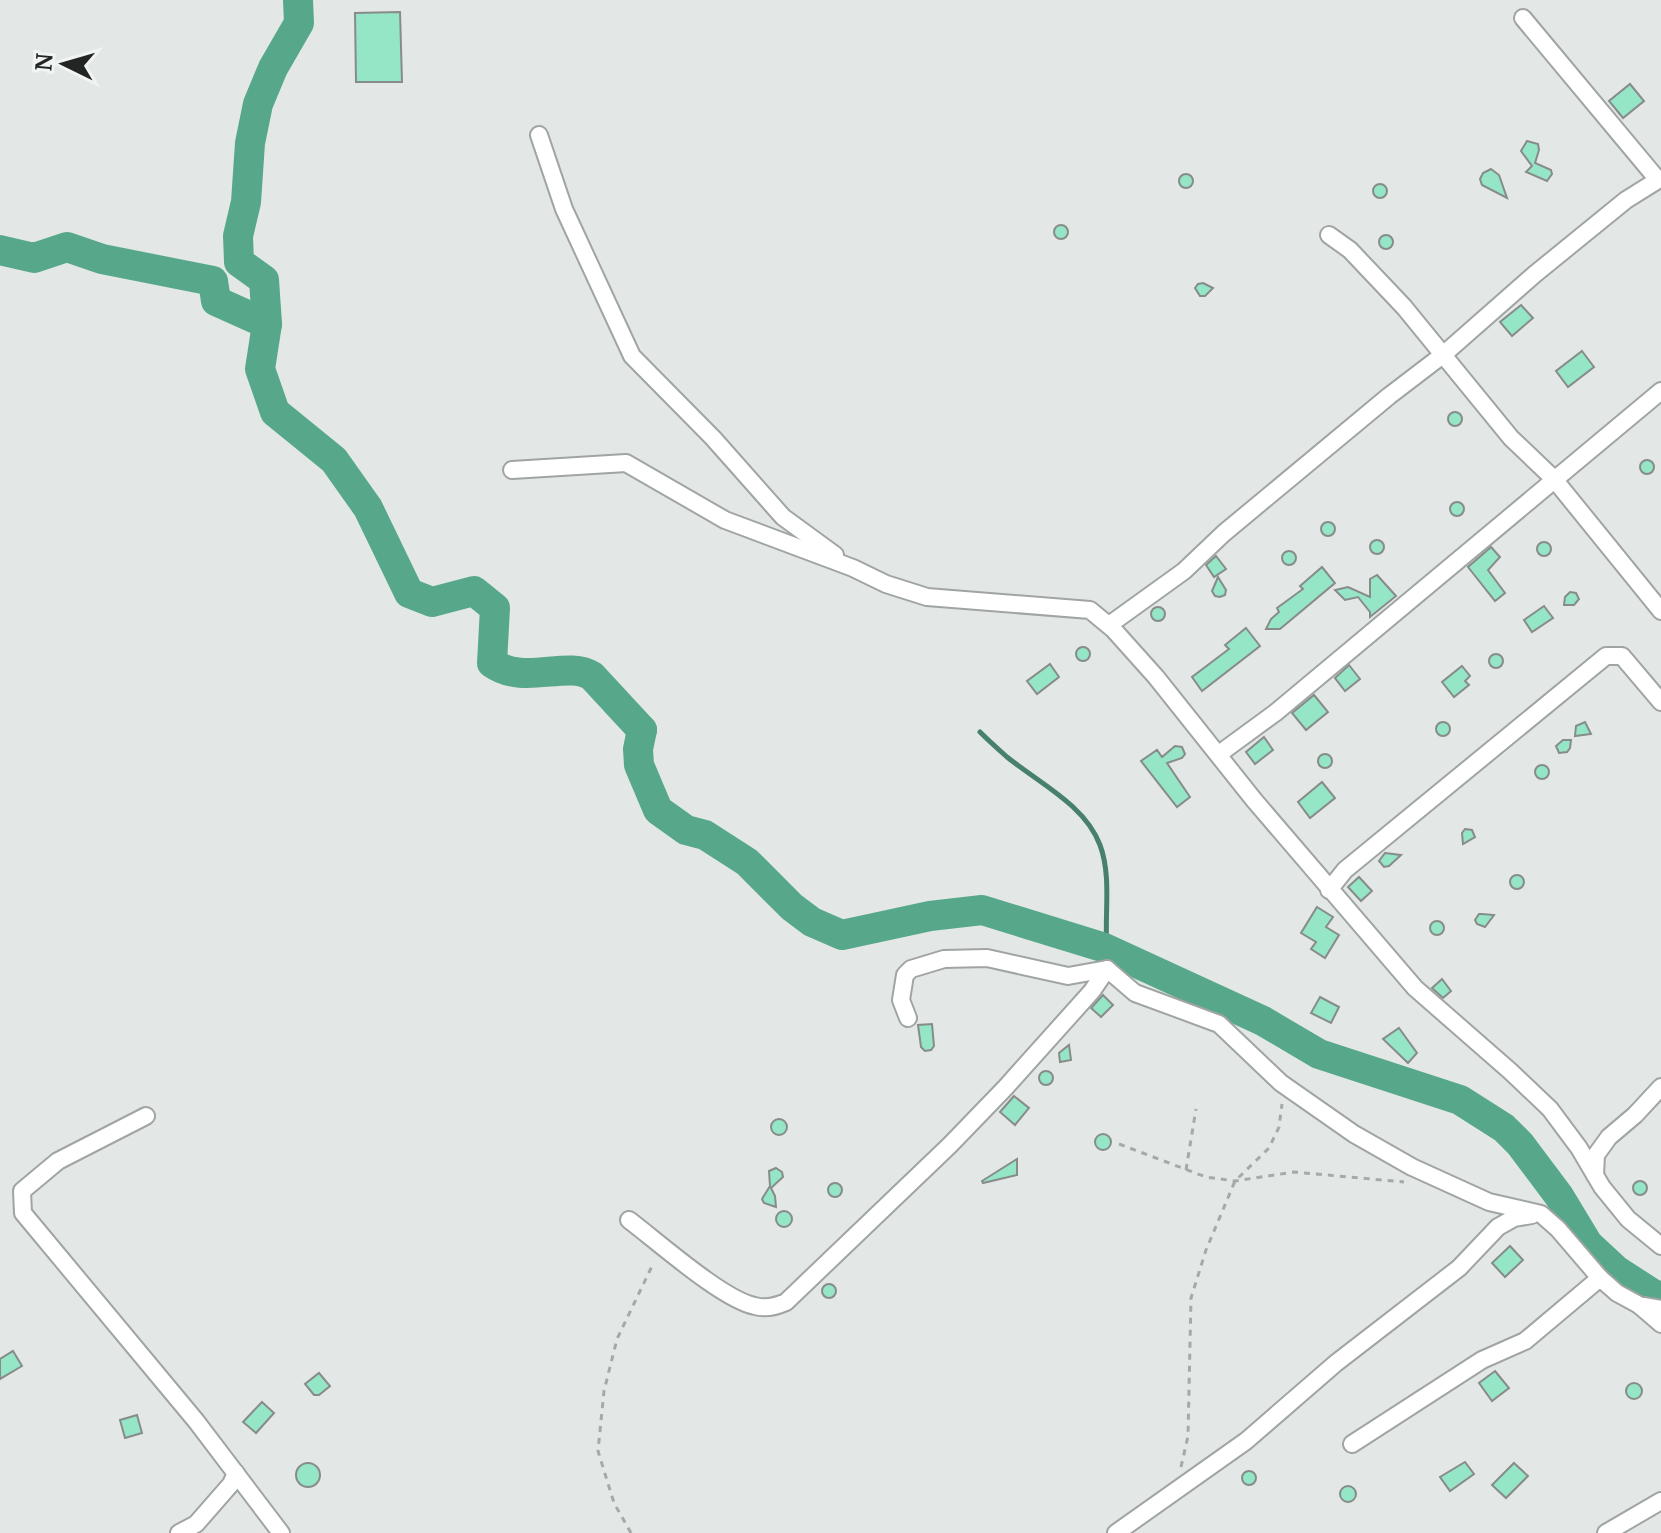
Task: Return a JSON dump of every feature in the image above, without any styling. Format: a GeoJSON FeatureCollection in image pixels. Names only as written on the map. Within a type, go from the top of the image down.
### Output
{"type":"FeatureCollection","features":[{"type":"Feature","properties":{"kind":"street"},"geometry":{"type":"LineString","coordinates":[[1109,625],[1184,571],[1248,513],[1444,354],[1626,200],[1659,182],[1523,18]]}},
{"type":"Feature","properties":{"kind":"street"},"geometry":{"type":"LineString","coordinates":[[539,135],[564,209],[632,356],[713,438],[783,517],[853,568]]}},
{"type":"Feature","properties":{"kind":"street"},"geometry":{"type":"LineString","coordinates":[[1329,235],[1368,268],[1444,354],[1511,438],[1554,479],[1661,611]]}},
{"type":"Feature","properties":{"kind":"street"},"geometry":{"type":"LineString","coordinates":[[1219,754],[1275,713],[1661,391]]}},
{"type":"Feature","properties":{"kind":"street"},"geometry":{"type":"LineString","coordinates":[[512,470],[626,463],[725,520],[853,568],[886,584],[927,597],[1090,610],[1109,625],[1329,890],[1415,988],[1550,1109],[1628,1219],[1661,1246]]}},
{"type":"Feature","properties":{"kind":"street"},"geometry":{"type":"LineString","coordinates":[[1329,890],[1345,870],[1606,656],[1622,656],[1661,702]]}},
{"type":"Feature","properties":{"kind":"street"},"geometry":{"type":"LineString","coordinates":[[908,1018],[901,1000],[905,975],[911,969],[944,959],[987,958],[1068,976],[1107,969]]}},
{"type":"Feature","properties":{"kind":"street"},"geometry":{"type":"LineString","coordinates":[[1107,969],[1135,993],[1219,1024],[1281,1083],[1354,1134],[1425,1173],[1489,1202],[1541,1214],[1600,1278],[1661,1324]]}},
{"type":"Feature","properties":{"kind":"street"},"geometry":{"type":"LineString","coordinates":[[629,1220],[715,1286],[754,1306],[776,1306],[786,1302],[1006,1087],[1092,991],[1107,969]]}},
{"type":"Feature","properties":{"kind":"street"},"geometry":{"type":"LineString","coordinates":[[1595,1176],[1596,1155],[1609,1137],[1661,1087]]}},
{"type":"Feature","properties":{"kind":"street"},"geometry":{"type":"LineString","coordinates":[[146,1116],[58,1161],[22,1191],[23,1213],[187,1409],[281,1533]]}},
{"type":"Feature","properties":{"kind":"street"},"geometry":{"type":"LineString","coordinates":[[1116,1533],[1246,1441],[1336,1363],[1448,1277],[1498,1227],[1514,1218],[1541,1214]]}},
{"type":"Feature","properties":{"kind":"street"},"geometry":{"type":"LineString","coordinates":[[1352,1444],[1482,1360],[1525,1341],[1600,1278]]}},
{"type":"Feature","properties":{"kind":"street"},"geometry":{"type":"LineString","coordinates":[[1639,1305],[1661,1309]]}},
{"type":"Feature","properties":{"kind":"street"},"geometry":{"type":"LineString","coordinates":[[179,1533],[196,1524],[231,1484],[236,1473]]}},
{"type":"Feature","properties":{"kind":"street"},"geometry":{"type":"LineString","coordinates":[[1606,1533],[1661,1501]]}},
{"type":"Feature","properties":{"kind":"path"},"geometry":{"type":"LineString","coordinates":[[1168,1496],[1179,1475],[1188,1436],[1191,1298],[1206,1250],[1235,1181],[1269,1148],[1279,1127],[1283,1102],[1281,1083]]}},
{"type":"Feature","properties":{"kind":"path"},"geometry":{"type":"LineString","coordinates":[[1186,1170],[1196,1109]]}},
{"type":"Feature","properties":{"kind":"path"},"geometry":{"type":"LineString","coordinates":[[1119,1144],[1206,1177],[1235,1181],[1294,1172],[1404,1182]]}},
{"type":"Feature","properties":{"kind":"path"},"geometry":{"type":"LineString","coordinates":[[631,1533],[614,1503],[598,1451],[604,1391],[617,1339],[662,1245]]}},
{"type":"Feature","properties":{"kind":"building"},"geometry":{"type":"Polygon","coordinates":[[[400,12],[402,82],[356,82],[355,13],[400,12]]]}},
{"type":"Feature","properties":{"kind":"building"},"geometry":{"type":"Polygon","coordinates":[[[1630,84],[1644,101],[1623,118],[1609,101],[1630,84]]]}},
{"type":"Feature","properties":{"kind":"building"},"geometry":{"type":"Polygon","coordinates":[[[1527,141],[1538,144],[1535,163],[1551,170],[1547,181],[1526,172],[1532,166],[1521,151],[1527,141]]]}},
{"type":"Feature","properties":{"kind":"building"},"geometry":{"type":"Polygon","coordinates":[[[1491,169],[1499,175],[1507,198],[1482,185],[1480,179],[1483,173],[1491,169]]]}},
{"type":"Feature","properties":{"kind":"building"},"geometry":{"type":"Polygon","coordinates":[[[1186,174],[1193,181],[1186,188],[1179,181],[1186,174]]]}},
{"type":"Feature","properties":{"kind":"building"},"geometry":{"type":"Polygon","coordinates":[[[1380,184],[1387,191],[1380,198],[1373,191],[1380,184]]]}},
{"type":"Feature","properties":{"kind":"building"},"geometry":{"type":"Polygon","coordinates":[[[1061,225],[1068,232],[1061,239],[1054,232],[1061,225]]]}},
{"type":"Feature","properties":{"kind":"building"},"geometry":{"type":"Polygon","coordinates":[[[1386,235],[1393,242],[1386,249],[1379,242],[1386,235]]]}},
{"type":"Feature","properties":{"kind":"building"},"geometry":{"type":"Polygon","coordinates":[[[1203,283],[1213,288],[1205,296],[1200,296],[1195,288],[1203,283]]]}},
{"type":"Feature","properties":{"kind":"building"},"geometry":{"type":"Polygon","coordinates":[[[1521,305],[1533,318],[1512,336],[1500,322],[1521,305]]]}},
{"type":"Feature","properties":{"kind":"building"},"geometry":{"type":"Polygon","coordinates":[[[1582,351],[1594,367],[1568,387],[1556,371],[1582,351]]]}},
{"type":"Feature","properties":{"kind":"building"},"geometry":{"type":"Polygon","coordinates":[[[1455,412],[1462,419],[1455,426],[1448,419],[1455,412]]]}},
{"type":"Feature","properties":{"kind":"building"},"geometry":{"type":"Polygon","coordinates":[[[1647,460],[1654,467],[1647,474],[1640,467],[1647,460]]]}},
{"type":"Feature","properties":{"kind":"building"},"geometry":{"type":"Polygon","coordinates":[[[1457,502],[1464,509],[1457,516],[1450,509],[1457,502]]]}},
{"type":"Feature","properties":{"kind":"building"},"geometry":{"type":"Polygon","coordinates":[[[1328,522],[1335,529],[1328,536],[1321,529],[1328,522]]]}},
{"type":"Feature","properties":{"kind":"building"},"geometry":{"type":"Polygon","coordinates":[[[1377,540],[1384,547],[1377,554],[1370,547],[1377,540]]]}},
{"type":"Feature","properties":{"kind":"building"},"geometry":{"type":"Polygon","coordinates":[[[1544,542],[1551,549],[1544,556],[1537,549],[1544,542]]]}},
{"type":"Feature","properties":{"kind":"building"},"geometry":{"type":"Polygon","coordinates":[[[1491,547],[1500,557],[1488,570],[1505,593],[1495,601],[1468,567],[1491,547]]]}},
{"type":"Feature","properties":{"kind":"building"},"geometry":{"type":"Polygon","coordinates":[[[1289,551],[1296,558],[1289,565],[1282,558],[1289,551]]]}},
{"type":"Feature","properties":{"kind":"building"},"geometry":{"type":"Polygon","coordinates":[[[1216,556],[1226,569],[1214,577],[1206,565],[1216,556]]]}},
{"type":"Feature","properties":{"kind":"building"},"geometry":{"type":"Polygon","coordinates":[[[1322,567],[1335,583],[1280,629],[1266,629],[1279,612],[1277,608],[1303,589],[1300,586],[1322,567]]]}},
{"type":"Feature","properties":{"kind":"building"},"geometry":{"type":"Polygon","coordinates":[[[1377,575],[1396,596],[1370,617],[1370,612],[1358,597],[1345,600],[1335,590],[1348,587],[1370,597],[1370,579],[1377,575]]]}},
{"type":"Feature","properties":{"kind":"building"},"geometry":{"type":"Polygon","coordinates":[[[1218,577],[1226,590],[1225,595],[1220,597],[1212,591],[1218,577]]]}},
{"type":"Feature","properties":{"kind":"building"},"geometry":{"type":"Polygon","coordinates":[[[1570,592],[1576,593],[1579,599],[1574,605],[1564,605],[1565,597],[1570,592]]]}},
{"type":"Feature","properties":{"kind":"building"},"geometry":{"type":"Polygon","coordinates":[[[1544,606],[1553,618],[1532,632],[1524,620],[1544,606]]]}},
{"type":"Feature","properties":{"kind":"building"},"geometry":{"type":"Polygon","coordinates":[[[1158,607],[1165,614],[1158,621],[1151,614],[1158,607]]]}},
{"type":"Feature","properties":{"kind":"building"},"geometry":{"type":"Polygon","coordinates":[[[1246,628],[1260,646],[1202,691],[1192,677],[1229,649],[1225,645],[1246,628]]]}},
{"type":"Feature","properties":{"kind":"building"},"geometry":{"type":"Polygon","coordinates":[[[1083,647],[1090,654],[1083,661],[1076,654],[1083,647]]]}},
{"type":"Feature","properties":{"kind":"building"},"geometry":{"type":"Polygon","coordinates":[[[1496,654],[1503,661],[1496,668],[1489,661],[1496,654]]]}},
{"type":"Feature","properties":{"kind":"building"},"geometry":{"type":"Polygon","coordinates":[[[1050,664],[1059,677],[1037,694],[1027,681],[1050,664]]]}},
{"type":"Feature","properties":{"kind":"building"},"geometry":{"type":"Polygon","coordinates":[[[1349,665],[1360,679],[1345,691],[1335,678],[1349,665]]]}},
{"type":"Feature","properties":{"kind":"building"},"geometry":{"type":"Polygon","coordinates":[[[1462,666],[1470,676],[1465,681],[1469,685],[1454,697],[1442,682],[1462,666]]]}},
{"type":"Feature","properties":{"kind":"building"},"geometry":{"type":"Polygon","coordinates":[[[1314,695],[1328,712],[1306,730],[1292,713],[1314,695]]]}},
{"type":"Feature","properties":{"kind":"building"},"geometry":{"type":"Polygon","coordinates":[[[1443,722],[1450,729],[1443,736],[1436,729],[1443,722]]]}},
{"type":"Feature","properties":{"kind":"building"},"geometry":{"type":"Polygon","coordinates":[[[1585,722],[1591,734],[1575,736],[1576,726],[1585,722]]]}},
{"type":"Feature","properties":{"kind":"building"},"geometry":{"type":"Polygon","coordinates":[[[1264,737],[1273,750],[1255,764],[1246,752],[1264,737]]]}},
{"type":"Feature","properties":{"kind":"building"},"geometry":{"type":"Polygon","coordinates":[[[1563,740],[1571,740],[1570,748],[1567,752],[1559,753],[1556,746],[1563,740]]]}},
{"type":"Feature","properties":{"kind":"building"},"geometry":{"type":"Polygon","coordinates":[[[1175,746],[1182,747],[1185,754],[1167,763],[1190,797],[1177,807],[1141,761],[1157,750],[1162,757],[1175,746]]]}},
{"type":"Feature","properties":{"kind":"building"},"geometry":{"type":"Polygon","coordinates":[[[1325,754],[1332,761],[1325,768],[1318,761],[1325,754]]]}},
{"type":"Feature","properties":{"kind":"building"},"geometry":{"type":"Polygon","coordinates":[[[1542,765],[1549,772],[1542,779],[1535,772],[1542,765]]]}},
{"type":"Feature","properties":{"kind":"building"},"geometry":{"type":"Polygon","coordinates":[[[1322,782],[1335,798],[1310,818],[1298,802],[1322,782]]]}},
{"type":"Feature","properties":{"kind":"building"},"geometry":{"type":"Polygon","coordinates":[[[1465,829],[1472,830],[1475,837],[1463,844],[1462,833],[1465,829]]]}},
{"type":"Feature","properties":{"kind":"building"},"geometry":{"type":"Polygon","coordinates":[[[1385,853],[1401,855],[1384,867],[1379,861],[1385,853]]]}},
{"type":"Feature","properties":{"kind":"building"},"geometry":{"type":"Polygon","coordinates":[[[1517,875],[1524,882],[1517,889],[1510,882],[1517,875]]]}},
{"type":"Feature","properties":{"kind":"building"},"geometry":{"type":"Polygon","coordinates":[[[1359,877],[1372,891],[1361,901],[1348,887],[1359,877]]]}},
{"type":"Feature","properties":{"kind":"building"},"geometry":{"type":"Polygon","coordinates":[[[1317,907],[1333,917],[1326,927],[1339,935],[1325,958],[1311,949],[1316,942],[1301,933],[1317,907]]]}},
{"type":"Feature","properties":{"kind":"building"},"geometry":{"type":"Polygon","coordinates":[[[1479,914],[1494,915],[1485,927],[1475,920],[1479,914]]]}},
{"type":"Feature","properties":{"kind":"building"},"geometry":{"type":"Polygon","coordinates":[[[1437,921],[1444,928],[1437,935],[1430,928],[1437,921]]]}},
{"type":"Feature","properties":{"kind":"building"},"geometry":{"type":"Polygon","coordinates":[[[1442,979],[1451,991],[1443,998],[1432,988],[1442,979]]]}},
{"type":"Feature","properties":{"kind":"building"},"geometry":{"type":"Polygon","coordinates":[[[1103,995],[1113,1005],[1101,1017],[1091,1008],[1103,995]]]}},
{"type":"Feature","properties":{"kind":"building"},"geometry":{"type":"Polygon","coordinates":[[[1320,997],[1339,1007],[1331,1023],[1311,1013],[1320,997]]]}},
{"type":"Feature","properties":{"kind":"building"},"geometry":{"type":"Polygon","coordinates":[[[932,1024],[934,1046],[925,1051],[921,1047],[918,1025],[932,1024]]]}},
{"type":"Feature","properties":{"kind":"building"},"geometry":{"type":"Polygon","coordinates":[[[1399,1028],[1417,1053],[1408,1063],[1383,1039],[1399,1028]]]}},
{"type":"Feature","properties":{"kind":"building"},"geometry":{"type":"Polygon","coordinates":[[[1069,1045],[1071,1060],[1060,1062],[1059,1053],[1069,1045]]]}},
{"type":"Feature","properties":{"kind":"building"},"geometry":{"type":"Polygon","coordinates":[[[1046,1071],[1053,1078],[1046,1085],[1039,1078],[1046,1071]]]}},
{"type":"Feature","properties":{"kind":"building"},"geometry":{"type":"Polygon","coordinates":[[[1014,1096],[1029,1108],[1015,1125],[1000,1112],[1014,1096]]]}},
{"type":"Feature","properties":{"kind":"building"},"geometry":{"type":"Polygon","coordinates":[[[776,1119],[782,1119],[787,1127],[785,1133],[776,1135],[771,1130],[771,1124],[776,1119]]]}},
{"type":"Feature","properties":{"kind":"building"},"geometry":{"type":"Polygon","coordinates":[[[1103,1134],[1111,1142],[1103,1150],[1095,1142],[1103,1134]]]}},
{"type":"Feature","properties":{"kind":"building"},"geometry":{"type":"Polygon","coordinates":[[[1017,1159],[1017,1175],[983,1183],[982,1181],[1017,1159]]]}},
{"type":"Feature","properties":{"kind":"building"},"geometry":{"type":"Polygon","coordinates":[[[776,1168],[783,1177],[771,1188],[776,1207],[764,1203],[762,1199],[770,1186],[769,1171],[776,1168]]]}},
{"type":"Feature","properties":{"kind":"building"},"geometry":{"type":"Polygon","coordinates":[[[1640,1181],[1647,1188],[1640,1195],[1633,1188],[1640,1181]]]}},
{"type":"Feature","properties":{"kind":"building"},"geometry":{"type":"Polygon","coordinates":[[[835,1183],[842,1190],[835,1197],[828,1190],[835,1183]]]}},
{"type":"Feature","properties":{"kind":"building"},"geometry":{"type":"Polygon","coordinates":[[[784,1211],[790,1213],[790,1225],[784,1227],[778,1225],[776,1219],[778,1213],[784,1211]]]}},
{"type":"Feature","properties":{"kind":"building"},"geometry":{"type":"Polygon","coordinates":[[[1510,1246],[1523,1260],[1505,1277],[1492,1263],[1510,1246]]]}},
{"type":"Feature","properties":{"kind":"building"},"geometry":{"type":"Polygon","coordinates":[[[829,1284],[836,1291],[829,1298],[822,1291],[829,1284]]]}},
{"type":"Feature","properties":{"kind":"building"},"geometry":{"type":"Polygon","coordinates":[[[13,1351],[22,1366],[0,1379],[0,1359],[13,1351]]]}},
{"type":"Feature","properties":{"kind":"building"},"geometry":{"type":"Polygon","coordinates":[[[1495,1371],[1509,1388],[1492,1401],[1479,1383],[1495,1371]]]}},
{"type":"Feature","properties":{"kind":"building"},"geometry":{"type":"Polygon","coordinates":[[[319,1373],[330,1386],[319,1395],[314,1395],[305,1384],[319,1373]]]}},
{"type":"Feature","properties":{"kind":"building"},"geometry":{"type":"Polygon","coordinates":[[[1634,1383],[1642,1391],[1634,1399],[1626,1391],[1634,1383]]]}},
{"type":"Feature","properties":{"kind":"building"},"geometry":{"type":"Polygon","coordinates":[[[262,1402],[274,1413],[256,1433],[243,1422],[262,1402]]]}},
{"type":"Feature","properties":{"kind":"building"},"geometry":{"type":"Polygon","coordinates":[[[137,1415],[142,1433],[125,1438],[120,1420],[137,1415]]]}},
{"type":"Feature","properties":{"kind":"building"},"geometry":{"type":"Polygon","coordinates":[[[1465,1462],[1474,1474],[1450,1491],[1440,1477],[1465,1462]]]}},
{"type":"Feature","properties":{"kind":"building"},"geometry":{"type":"Polygon","coordinates":[[[308,1463],[316,1467],[320,1475],[316,1483],[308,1487],[300,1483],[296,1475],[300,1467],[308,1463]]]}},
{"type":"Feature","properties":{"kind":"building"},"geometry":{"type":"Polygon","coordinates":[[[1514,1463],[1528,1476],[1506,1498],[1492,1485],[1514,1463]]]}},
{"type":"Feature","properties":{"kind":"building"},"geometry":{"type":"Polygon","coordinates":[[[1249,1471],[1256,1478],[1249,1485],[1242,1478],[1249,1471]]]}},
{"type":"Feature","properties":{"kind":"building"},"geometry":{"type":"Polygon","coordinates":[[[1348,1486],[1356,1494],[1348,1502],[1340,1494],[1348,1486]]]}},
{"type":"Feature","properties":{"kind":"waterway"},"geometry":{"type":"LineString","coordinates":[[267,324],[264,280],[239,262],[238,236],[246,202],[250,143],[258,104],[273,68],[299,23],[298,0]]}},
{"type":"Feature","properties":{"kind":"waterway"},"geometry":{"type":"LineString","coordinates":[[0,250],[34,258],[67,247],[102,259],[213,281],[216,301],[267,324],[260,369],[275,412],[334,460],[368,508],[409,593],[432,602],[474,591],[495,608],[492,663],[504,670],[518,672],[570,670],[592,676],[642,730],[615,701]]}},
{"type":"Feature","properties":{"kind":"waterway"},"geometry":{"type":"LineString","coordinates":[[642,730],[639,765],[658,810],[686,830],[705,835],[747,862],[792,907],[812,922],[842,935],[930,916],[982,910],[1102,947],[1263,1021],[1319,1054],[1460,1100],[1504,1128],[1520,1144],[1559,1196],[1588,1244],[1616,1270],[1661,1296]]}},
{"type":"Feature","properties":{"kind":"waterway"},"geometry":{"type":"LineString","coordinates":[[980,732],[1007,757],[1072,806],[1093,831],[1106,870],[1107,949]]}}]}
